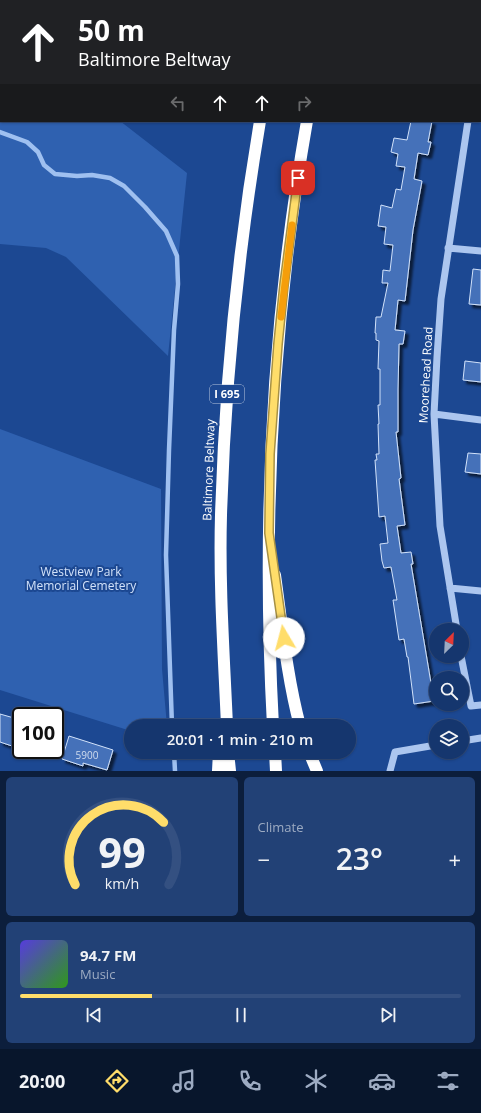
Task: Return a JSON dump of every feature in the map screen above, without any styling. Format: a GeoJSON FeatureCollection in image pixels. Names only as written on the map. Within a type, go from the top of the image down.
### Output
{"type":"FeatureCollection","features":[{"type":"Feature","properties":{"kind":"highway","name":"Baltimore Beltway"},"geometry":{"type":"LineString","coordinates":[[227,719],[221,578],[221,516],[228,371],[237,284],[260,122]]}},
{"type":"Feature","properties":{"kind":"highway"},"geometry":{"type":"LineString","coordinates":[[273,719],[270,668],[270,454],[275,373],[284,285],[307,122]]}},
{"type":"Feature","properties":{"kind":"highway"},"geometry":{"type":"LineString","coordinates":[[269,533],[286,654],[298,719]]}},
{"type":"Feature","properties":{"kind":"highway"},"geometry":{"type":"LineString","coordinates":[[221,719],[224,669]]}},
{"type":"Feature","properties":{"kind":"highway"},"geometry":{"type":"LineString","coordinates":[[218,771],[219,759]]}},
{"type":"Feature","properties":{"kind":"highway"},"geometry":{"type":"LineString","coordinates":[[229,759],[230,771]]}},
{"type":"Feature","properties":{"kind":"highway"},"geometry":{"type":"LineString","coordinates":[[275,759],[276,771]]}},
{"type":"Feature","properties":{"kind":"highway"},"geometry":{"type":"LineString","coordinates":[[312,759],[317,771]]}},
{"type":"Feature","properties":{"kind":"street","name":"Moorehead Road"},"geometry":{"type":"LineString","coordinates":[[455,623],[440,526],[434,414],[440,321],[448,248],[468,122]]}},
{"type":"Feature","properties":{"kind":"street"},"geometry":{"type":"LineString","coordinates":[[448,248],[481,251]]}},
{"type":"Feature","properties":{"kind":"street"},"geometry":{"type":"LineString","coordinates":[[434,414],[481,420]]}},
{"type":"Feature","properties":{"kind":"street"},"geometry":{"type":"LineString","coordinates":[[450,588],[481,591]]}},
{"type":"Feature","properties":{"kind":"street"},"geometry":{"type":"LineString","coordinates":[[462,663],[471,706],[481,705]]}},
{"type":"Feature","properties":{"kind":"street"},"geometry":{"type":"LineString","coordinates":[[469,740],[481,738]]}},
{"type":"Feature","properties":{"kind":"street"},"geometry":{"type":"LineString","coordinates":[[390,771],[395,752],[429,747]]}},
{"type":"Feature","properties":{"kind":"green space"},"geometry":{"type":"Polygon","coordinates":[[[0,122],[121,122],[187,173],[168,356],[66,257],[46,248],[0,244],[0,122]]]}},
{"type":"Feature","properties":{"kind":"green space","name":"Westview Park Memorial Cemetery"},"geometry":{"type":"Polygon","coordinates":[[[0,429],[161,489],[162,669],[166,719],[124,719],[124,729],[64,710],[64,707],[54,707],[0,690],[0,429]]]}},
{"type":"Feature","properties":{"kind":"building"},"geometry":{"type":"Polygon","coordinates":[[[411,122],[432,122],[428,142],[431,142],[428,155],[418,153],[414,179],[422,181],[413,230],[405,301],[398,300],[395,330],[405,331],[403,344],[399,344],[398,432],[396,432],[401,478],[399,479],[405,525],[397,526],[401,553],[411,552],[413,564],[411,564],[429,671],[429,702],[414,704],[408,657],[404,639],[399,640],[393,600],[397,600],[391,567],[384,568],[382,561],[380,544],[388,543],[385,516],[379,517],[375,460],[377,460],[376,454],[379,454],[378,405],[380,405],[380,369],[378,369],[379,341],[376,340],[375,333],[376,317],[381,317],[388,283],[382,283],[383,270],[390,271],[393,245],[384,244],[386,227],[378,226],[381,205],[392,208],[396,189],[401,190],[405,167],[396,166],[398,154],[391,152],[394,138],[407,140],[411,122]]]}},
{"type":"Feature","properties":{"kind":"building"},"geometry":{"type":"Polygon","coordinates":[[[473,269],[481,270],[481,305],[469,304],[473,269]]]}},
{"type":"Feature","properties":{"kind":"building"},"geometry":{"type":"Polygon","coordinates":[[[465,361],[481,363],[481,382],[463,380],[465,361]]]}},
{"type":"Feature","properties":{"kind":"building"},"geometry":{"type":"Polygon","coordinates":[[[468,453],[481,454],[481,474],[465,472],[468,453]]]}},
{"type":"Feature","properties":{"kind":"building"},"geometry":{"type":"Polygon","coordinates":[[[0,714],[12,717],[12,746],[0,742],[0,714]]]}},
{"type":"Feature","properties":{"kind":"building"},"geometry":{"type":"Polygon","coordinates":[[[69,736],[113,750],[107,770],[83,763],[83,766],[62,759],[64,759],[64,752],[69,736]]]}},
{"type":"Feature","properties":{"kind":"waterway"},"geometry":{"type":"LineString","coordinates":[[0,132],[27,142],[38,152],[44,165],[55,174],[77,176],[92,175],[110,178],[124,186],[166,231],[177,256],[178,284],[174,330],[166,555],[172,719]]}},
{"type":"Feature","properties":{"kind":"waterway"},"geometry":{"type":"LineString","coordinates":[[174,759],[175,771]]}},
{"type":"Feature","properties":{"kind":"slow traffic"},"geometry":{"type":"LineString","coordinates":[[281,317],[292,225]]}},
{"type":"Feature","properties":{"kind":"route"},"geometry":{"type":"LineString","coordinates":[[284,638],[269,533],[270,454],[275,373],[284,285],[298,178]]}}]}
